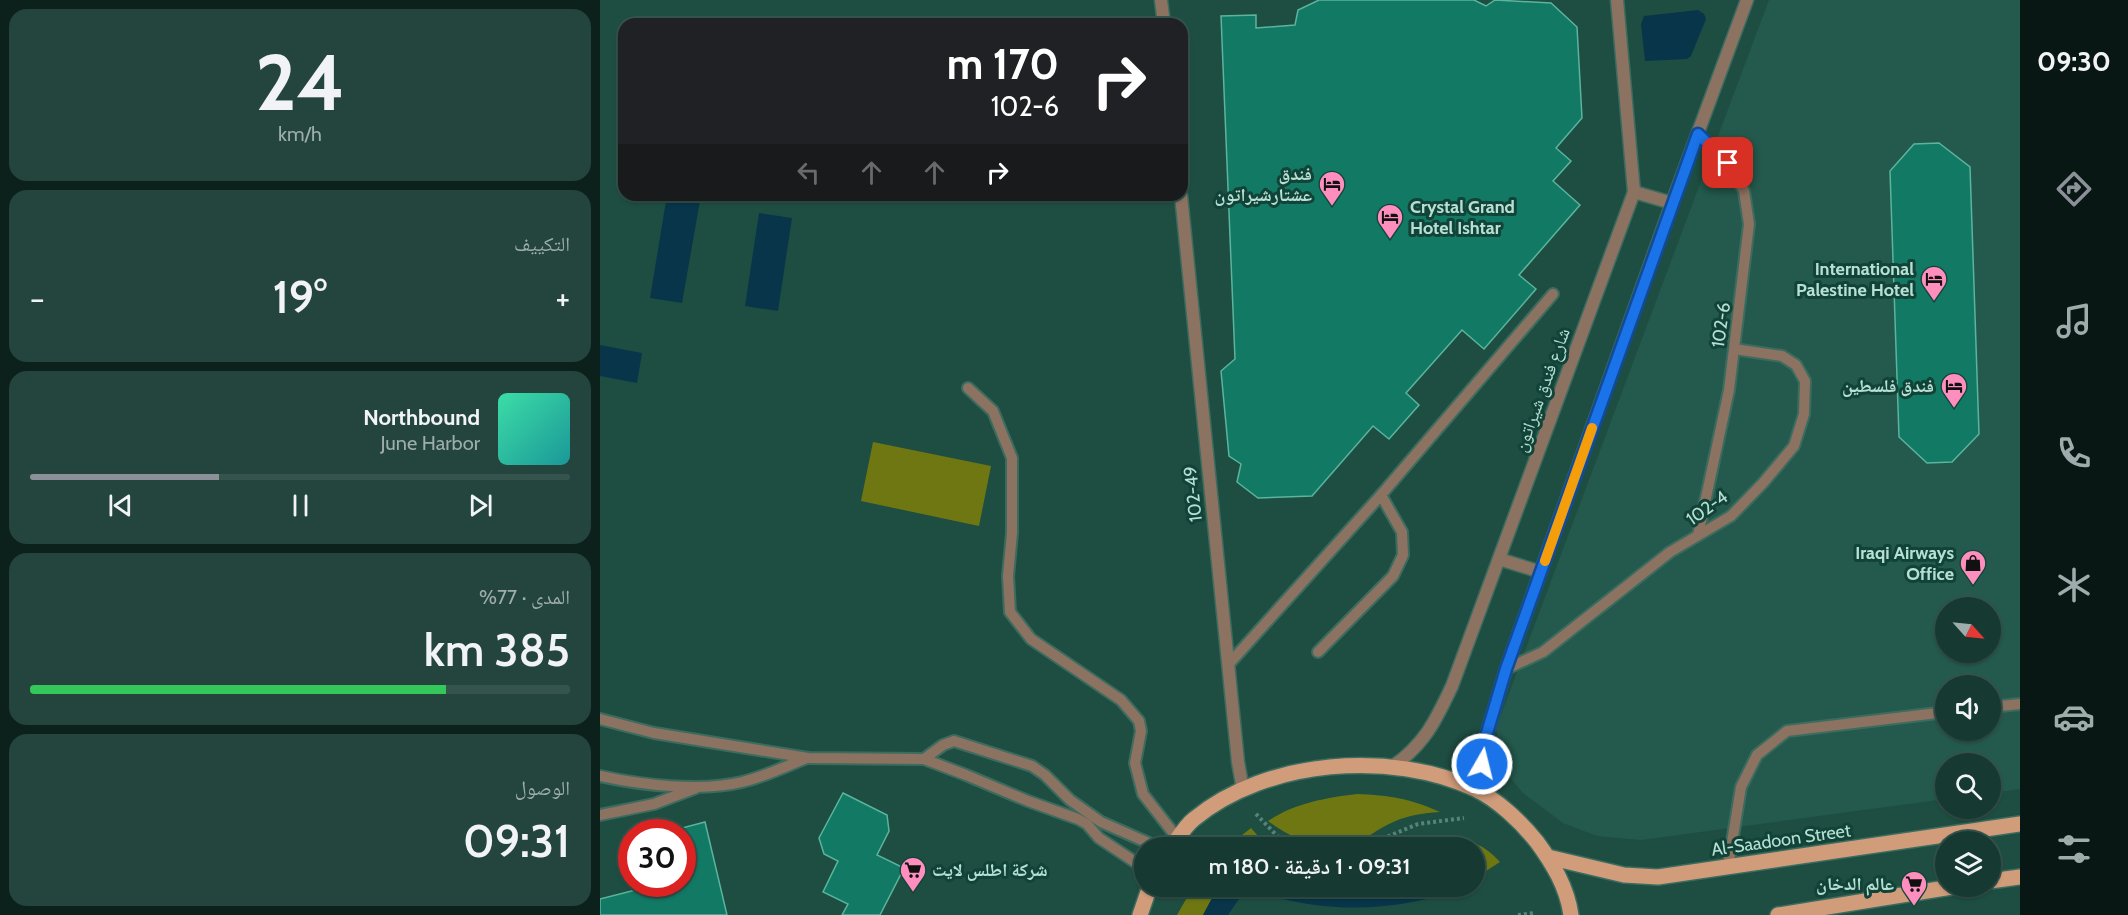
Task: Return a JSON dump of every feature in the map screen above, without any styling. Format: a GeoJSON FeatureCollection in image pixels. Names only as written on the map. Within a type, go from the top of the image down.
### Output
{"type":"FeatureCollection","features":[{"type":"Feature","properties":{"kind":"main road"},"geometry":{"type":"LineString","coordinates":[[1179,837],[1192,820],[1214,805],[1243,790],[1280,776],[1344,765],[1392,767],[1426,772],[1477,790],[1519,822],[1548,857],[1561,880],[1571,915]]}},
{"type":"Feature","properties":{"kind":"main road","name":"Al-Saadoon Street"},"geometry":{"type":"LineString","coordinates":[[1548,857],[1624,875],[1658,877],[2020,824]]}},
{"type":"Feature","properties":{"kind":"main road"},"geometry":{"type":"LineString","coordinates":[[2001,880],[2020,877]]}},
{"type":"Feature","properties":{"kind":"main road"},"geometry":{"type":"LineString","coordinates":[[1778,915],[1935,890]]}},
{"type":"Feature","properties":{"kind":"main road"},"geometry":{"type":"LineString","coordinates":[[1140,915],[1146,897]]}},
{"type":"Feature","properties":{"kind":"street"},"geometry":{"type":"LineString","coordinates":[[1161,0],[1163,18]]}},
{"type":"Feature","properties":{"kind":"street","name":"شارع فندق شيراتون"},"geometry":{"type":"LineString","coordinates":[[1392,767],[1403,759],[1432,728],[1452,686],[1634,192],[1617,0]]}},
{"type":"Feature","properties":{"kind":"street"},"geometry":{"type":"LineString","coordinates":[[1487,797],[1482,764],[1487,733],[1506,669],[1747,0]]}},
{"type":"Feature","properties":{"kind":"street"},"geometry":{"type":"LineString","coordinates":[[1634,192],[1672,203]]}},
{"type":"Feature","properties":{"kind":"street","name":"102-49"},"geometry":{"type":"LineString","coordinates":[[1182,201],[1238,762],[1243,790]]}},
{"type":"Feature","properties":{"kind":"street"},"geometry":{"type":"LineString","coordinates":[[1499,559],[1541,572]]}},
{"type":"Feature","properties":{"kind":"lane","name":"102-6"},"geometry":{"type":"LineString","coordinates":[[1698,134],[1728,163],[1744,191],[1749,224],[1729,390],[1698,535]]}},
{"type":"Feature","properties":{"kind":"lane"},"geometry":{"type":"LineString","coordinates":[[1228,665],[1381,495],[1553,294]]}},
{"type":"Feature","properties":{"kind":"lane","name":"102-4"},"geometry":{"type":"LineString","coordinates":[[1506,669],[1543,652],[1670,552],[1731,516],[1794,446],[1804,414],[1805,381],[1796,365],[1782,356],[1734,349]]}},
{"type":"Feature","properties":{"kind":"lane"},"geometry":{"type":"LineString","coordinates":[[968,388],[993,411],[1012,458],[1012,533],[1008,576],[1010,612],[1031,639],[1121,700],[1139,721],[1141,731],[1135,763],[1143,794],[1171,837]]}},
{"type":"Feature","properties":{"kind":"lane"},"geometry":{"type":"LineString","coordinates":[[1318,652],[1393,576],[1403,555],[1402,532],[1381,495]]}},
{"type":"Feature","properties":{"kind":"lane"},"geometry":{"type":"LineString","coordinates":[[2001,706],[2020,704]]}},
{"type":"Feature","properties":{"kind":"lane"},"geometry":{"type":"LineString","coordinates":[[1728,867],[1741,787],[1758,755],[1787,731],[1935,713]]}},
{"type":"Feature","properties":{"kind":"lane"},"geometry":{"type":"LineString","coordinates":[[600,719],[654,733],[808,758],[924,759],[1087,824],[1099,838],[1134,861]]}},
{"type":"Feature","properties":{"kind":"lane"},"geometry":{"type":"LineString","coordinates":[[924,759],[949,742],[960,741],[1032,766],[1045,775],[1070,800],[1101,822],[1135,837]]}},
{"type":"Feature","properties":{"kind":"lane"},"geometry":{"type":"LineString","coordinates":[[600,776],[663,785],[702,786],[742,782],[808,758]]}},
{"type":"Feature","properties":{"kind":"lane"},"geometry":{"type":"LineString","coordinates":[[600,815],[654,804],[702,786]]}},
{"type":"Feature","properties":{"kind":"lane"},"geometry":{"type":"LineString","coordinates":[[1064,813],[1070,800]]}},
{"type":"Feature","properties":{"kind":"path"},"geometry":{"type":"LineString","coordinates":[[1256,814],[1278,837]]}},
{"type":"Feature","properties":{"kind":"path"},"geometry":{"type":"LineString","coordinates":[[1387,837],[1418,824],[1464,818]]}},
{"type":"Feature","properties":{"kind":"path"},"geometry":{"type":"LineString","coordinates":[[1518,915],[1534,913]]}},
{"type":"Feature","properties":{"kind":"shaded area"},"geometry":{"type":"Polygon","coordinates":[[[1769,0],[2020,0],[2020,789],[2001,792],[2001,753],[1935,753],[1935,800],[1641,840],[1597,836],[1563,823],[1523,793],[1502,768],[1496,728],[1769,0]]]}},
{"type":"Feature","properties":{"kind":"green space"},"geometry":{"type":"Polygon","coordinates":[[[873,442],[991,466],[979,526],[861,501],[873,442]]]}},
{"type":"Feature","properties":{"kind":"green space"},"geometry":{"type":"Polygon","coordinates":[[[1357,794],[1379,795],[1400,798],[1440,812],[1406,817],[1366,837],[1295,837],[1268,821],[1289,810],[1333,797],[1357,794]]]}},
{"type":"Feature","properties":{"kind":"green space"},"geometry":{"type":"Polygon","coordinates":[[[1251,828],[1259,837],[1240,837],[1251,828]]]}},
{"type":"Feature","properties":{"kind":"green space"},"geometry":{"type":"Polygon","coordinates":[[[1434,835],[1453,837],[1421,837],[1434,835]]]}},
{"type":"Feature","properties":{"kind":"green space"},"geometry":{"type":"Polygon","coordinates":[[[1485,848],[1493,855],[1500,862],[1485,872],[1485,848]]]}},
{"type":"Feature","properties":{"kind":"green space"},"geometry":{"type":"Polygon","coordinates":[[[1187,897],[1213,897],[1203,915],[1177,915],[1187,897]]]}},
{"type":"Feature","properties":{"kind":"water"},"geometry":{"type":"Polygon","coordinates":[[[1698,10],[1704,14],[1706,19],[1691,56],[1687,59],[1645,61],[1641,24],[1644,16],[1698,10]]]}},
{"type":"Feature","properties":{"kind":"water"},"geometry":{"type":"Polygon","coordinates":[[[666,201],[700,201],[682,303],[650,298],[666,201]]]}},
{"type":"Feature","properties":{"kind":"water"},"geometry":{"type":"Polygon","coordinates":[[[759,213],[792,218],[778,311],[745,306],[759,213]]]}},
{"type":"Feature","properties":{"kind":"water"},"geometry":{"type":"Polygon","coordinates":[[[600,345],[642,353],[637,383],[600,376],[600,345]]]}},
{"type":"Feature","properties":{"kind":"water"},"geometry":{"type":"Polygon","coordinates":[[[1213,897],[1248,897],[1239,899],[1228,915],[1203,915],[1213,897]]]}},
{"type":"Feature","properties":{"kind":"water"},"geometry":{"type":"Polygon","coordinates":[[[1276,897],[1433,897],[1414,902],[1362,908],[1311,904],[1276,897]]]}},
{"type":"Feature","properties":{"kind":"building","name":"Crystal Grand Hotel Ishtar"},"geometry":{"type":"Polygon","coordinates":[[[1319,0],[1474,0],[1486,6],[1495,0],[1551,3],[1577,27],[1582,118],[1556,148],[1571,161],[1553,181],[1580,205],[1519,275],[1536,289],[1484,349],[1462,330],[1406,393],[1419,405],[1389,439],[1373,426],[1312,496],[1258,498],[1237,482],[1241,464],[1229,456],[1221,371],[1235,359],[1221,16],[1256,15],[1256,28],[1295,25],[1298,10],[1319,0]]]}},
{"type":"Feature","properties":{"kind":"building","name":"International Palestine Hotel"},"geometry":{"type":"Polygon","coordinates":[[[1939,143],[1970,167],[1979,434],[1952,462],[1927,463],[1899,437],[1890,171],[1914,144],[1939,143]]]}},
{"type":"Feature","properties":{"kind":"building"},"geometry":{"type":"Polygon","coordinates":[[[843,793],[887,815],[889,831],[877,855],[904,868],[880,915],[842,915],[848,904],[823,892],[838,861],[824,854],[819,838],[843,793]]]}},
{"type":"Feature","properties":{"kind":"building"},"geometry":{"type":"Polygon","coordinates":[[[705,822],[727,915],[600,915],[600,899],[618,894],[618,897],[696,897],[696,824],[705,822]]]}},
{"type":"Feature","properties":{"kind":"slow traffic"},"geometry":{"type":"LineString","coordinates":[[1545,561],[1592,428]]}},
{"type":"Feature","properties":{"kind":"place","name":"فندق عشتارشيراتون"},"geometry":{"type":"Point","coordinates":[1332,207]}},
{"type":"Feature","properties":{"kind":"place","name":"Crystal Grand Hotel Ishtar"},"geometry":{"type":"Point","coordinates":[1390,240]}},
{"type":"Feature","properties":{"kind":"place","name":"International Palestine Hotel"},"geometry":{"type":"Point","coordinates":[1934,302]}},
{"type":"Feature","properties":{"kind":"place","name":"فندق فلسطين"},"geometry":{"type":"Point","coordinates":[1954,409]}},
{"type":"Feature","properties":{"kind":"place","name":"Iraqi Airways Office"},"geometry":{"type":"Point","coordinates":[1973,586]}},
{"type":"Feature","properties":{"kind":"place","name":"شركة اطلس لايت"},"geometry":{"type":"Point","coordinates":[913,893]}},
{"type":"Feature","properties":{"kind":"place","name":"عالم الدخان"},"geometry":{"type":"Point","coordinates":[1914,907]}},
{"type":"Feature","properties":{"kind":"route"},"geometry":{"type":"LineString","coordinates":[[1482,764],[1487,733],[1506,669],[1698,134],[1728,163]]}}]}
